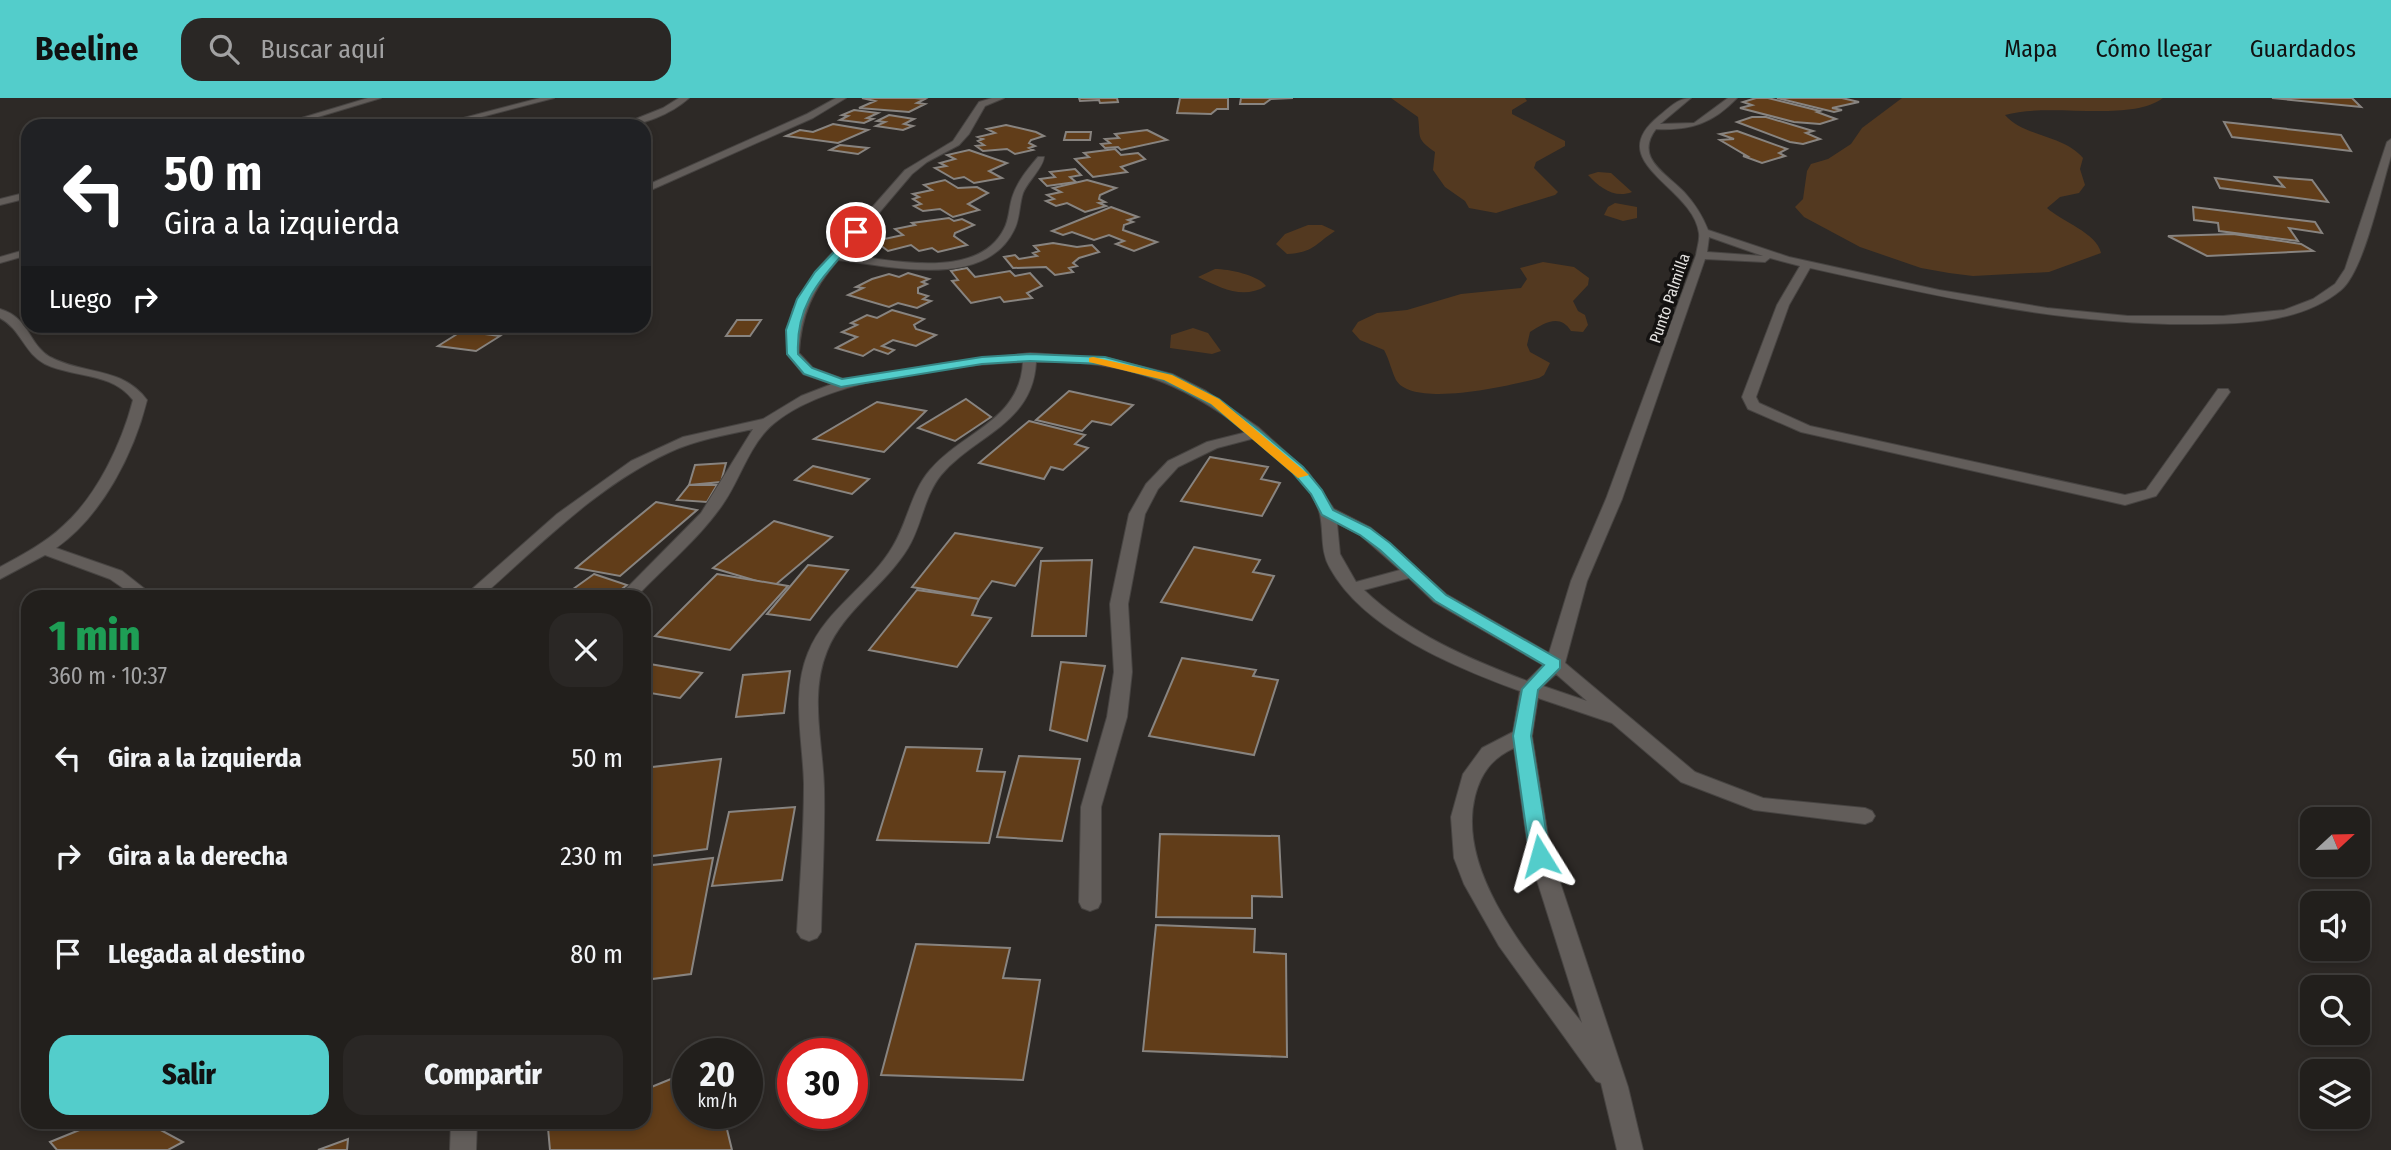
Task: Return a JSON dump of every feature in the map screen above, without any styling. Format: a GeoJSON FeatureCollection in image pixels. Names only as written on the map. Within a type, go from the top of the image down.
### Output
{"type":"FeatureCollection","features":[{"type":"Feature","properties":{"kind":"street"},"geometry":{"type":"LineString","coordinates":[[304,119],[377,98]]}},
{"type":"Feature","properties":{"kind":"street"},"geometry":{"type":"LineString","coordinates":[[465,119],[550,98]]}},
{"type":"Feature","properties":{"kind":"street"},"geometry":{"type":"LineString","coordinates":[[641,119],[666,110],[685,98]]}},
{"type":"Feature","properties":{"kind":"street"},"geometry":{"type":"LineString","coordinates":[[651,187],[810,116],[842,98]]}},
{"type":"Feature","properties":{"kind":"street"},"geometry":{"type":"LineString","coordinates":[[841,383],[808,371],[793,354],[792,330],[802,299],[913,167],[956,143],[972,125],[982,104],[999,98]]}},
{"type":"Feature","properties":{"kind":"street"},"geometry":{"type":"LineString","coordinates":[[1687,98],[1650,126],[1642,143],[1646,158],[1681,195],[1705,232],[1806,265],[1939,293],[2086,317],[2181,322],[2286,313],[2317,301],[2339,286],[2351,269],[2385,172],[2391,142]]}},
{"type":"Feature","properties":{"kind":"street"},"geometry":{"type":"LineString","coordinates":[[1650,126],[1672,128],[1702,124],[1734,98]]}},
{"type":"Feature","properties":{"kind":"street"},"geometry":{"type":"LineString","coordinates":[[836,256],[925,267],[949,266],[981,257],[1001,243],[1008,232],[1018,194],[1041,159]]}},
{"type":"Feature","properties":{"kind":"street"},"geometry":{"type":"LineString","coordinates":[[0,202],[21,197]]}},
{"type":"Feature","properties":{"kind":"street","name":"Punto Palmilla"},"geometry":{"type":"LineString","coordinates":[[1555,664],[1579,581],[1614,499],[1701,255],[1705,232]]}},
{"type":"Feature","properties":{"kind":"street"},"geometry":{"type":"LineString","coordinates":[[0,260],[21,254]]}},
{"type":"Feature","properties":{"kind":"street"},"geometry":{"type":"LineString","coordinates":[[1701,255],[1786,260]]}},
{"type":"Feature","properties":{"kind":"street"},"geometry":{"type":"LineString","coordinates":[[1806,265],[1783,305],[1749,397],[1753,406],[1805,429],[2125,500],[2151,493],[2223,392]]}},
{"type":"Feature","properties":{"kind":"street"},"geometry":{"type":"LineString","coordinates":[[0,313],[21,325]]}},
{"type":"Feature","properties":{"kind":"street"},"geometry":{"type":"LineString","coordinates":[[0,574],[44,550],[85,517],[99,495],[135,420],[140,400],[135,391],[122,382],[45,359],[26,333]]}},
{"type":"Feature","properties":{"kind":"street"},"geometry":{"type":"LineString","coordinates":[[809,932],[814,782],[807,708],[810,672],[826,634],[855,597],[896,555],[914,521],[923,491],[936,470],[996,423],[1024,396],[1032,376],[1030,357]]}},
{"type":"Feature","properties":{"kind":"street"},"geometry":{"type":"LineString","coordinates":[[479,590],[595,492],[639,464],[690,440],[767,422],[814,394],[841,383],[982,360],[1030,357],[1105,360],[1168,377],[1215,401],[1298,470],[1317,493],[1327,512],[1332,554],[1341,574],[1352,587],[1392,621],[1412,634],[1530,689],[1621,719]]}},
{"type":"Feature","properties":{"kind":"street"},"geometry":{"type":"LineString","coordinates":[[632,590],[716,503],[767,422]]}},
{"type":"Feature","properties":{"kind":"street"},"geometry":{"type":"LineString","coordinates":[[1090,902],[1091,807],[1117,717],[1123,671],[1119,604],[1137,514],[1151,487],[1173,464],[1212,445],[1255,434]]}},
{"type":"Feature","properties":{"kind":"street"},"geometry":{"type":"LineString","coordinates":[[1327,512],[1365,531],[1440,598],[1555,664],[1688,777],[1761,805],[1865,816]]}},
{"type":"Feature","properties":{"kind":"street"},"geometry":{"type":"LineString","coordinates":[[44,550],[116,575],[138,590]]}},
{"type":"Feature","properties":{"kind":"street"},"geometry":{"type":"LineString","coordinates":[[1352,587],[1412,572]]}},
{"type":"Feature","properties":{"kind":"street"},"geometry":{"type":"LineString","coordinates":[[1555,664],[1530,689],[1522,736],[1540,856],[1615,1087],[1630,1150]]}},
{"type":"Feature","properties":{"kind":"street"},"geometry":{"type":"LineString","coordinates":[[1522,736],[1489,753],[1473,773],[1462,827],[1465,857],[1507,935],[1615,1087]]}},
{"type":"Feature","properties":{"kind":"street"},"geometry":{"type":"LineString","coordinates":[[463,1150],[464,1129]]}},
{"type":"Feature","properties":{"kind":"shaded area"},"geometry":{"type":"Polygon","coordinates":[[[1391,98],[1525,98],[1527,101],[1512,110],[1512,114],[1565,141],[1565,146],[1536,162],[1534,168],[1558,192],[1496,213],[1469,208],[1465,201],[1445,187],[1433,170],[1435,152],[1422,140],[1418,117],[1391,98]]]}},
{"type":"Feature","properties":{"kind":"shaded area"},"geometry":{"type":"Polygon","coordinates":[[[1902,98],[2163,98],[2130,109],[2044,110],[2005,115],[2023,128],[2075,150],[2083,158],[2080,169],[2085,185],[2079,193],[2060,197],[2047,208],[2086,233],[2101,253],[2049,272],[1973,276],[1921,268],[1860,247],[1804,217],[1795,207],[1803,199],[1807,171],[1811,164],[1828,159],[1851,144],[1862,128],[1902,98]]]}},
{"type":"Feature","properties":{"kind":"shaded area"},"geometry":{"type":"Polygon","coordinates":[[[1598,172],[1611,173],[1632,192],[1613,193],[1602,187],[1588,175],[1598,172]]]}},
{"type":"Feature","properties":{"kind":"shaded area"},"geometry":{"type":"Polygon","coordinates":[[[1615,203],[1637,207],[1637,218],[1623,221],[1604,215],[1608,207],[1615,203]]]}},
{"type":"Feature","properties":{"kind":"shaded area"},"geometry":{"type":"Polygon","coordinates":[[[1308,225],[1322,225],[1335,231],[1303,252],[1287,254],[1276,244],[1285,234],[1308,225]]]}},
{"type":"Feature","properties":{"kind":"shaded area"},"geometry":{"type":"Polygon","coordinates":[[[1543,262],[1574,267],[1589,278],[1588,285],[1573,301],[1578,311],[1585,315],[1588,325],[1583,332],[1571,331],[1562,322],[1552,321],[1530,332],[1527,345],[1530,352],[1550,363],[1544,375],[1539,378],[1487,389],[1442,394],[1406,389],[1396,380],[1384,350],[1360,340],[1352,331],[1358,322],[1377,313],[1407,310],[1461,294],[1521,288],[1527,279],[1520,268],[1543,262]]]}},
{"type":"Feature","properties":{"kind":"shaded area"},"geometry":{"type":"Polygon","coordinates":[[[1215,269],[1250,276],[1266,286],[1249,292],[1232,291],[1198,277],[1215,269]]]}},
{"type":"Feature","properties":{"kind":"shaded area"},"geometry":{"type":"Polygon","coordinates":[[[1193,328],[1208,333],[1221,351],[1212,354],[1170,348],[1171,335],[1193,328]]]}},
{"type":"Feature","properties":{"kind":"building"},"geometry":{"type":"Polygon","coordinates":[[[862,98],[925,99],[917,103],[925,104],[909,112],[859,108],[875,101],[862,98]]]}},
{"type":"Feature","properties":{"kind":"building"},"geometry":{"type":"Polygon","coordinates":[[[1079,98],[1117,98],[1118,102],[1080,101],[1079,98]]]}},
{"type":"Feature","properties":{"kind":"building"},"geometry":{"type":"Polygon","coordinates":[[[1180,98],[1228,98],[1228,109],[1217,109],[1211,114],[1177,113],[1180,98]]]}},
{"type":"Feature","properties":{"kind":"building"},"geometry":{"type":"Polygon","coordinates":[[[1241,98],[1293,98],[1271,99],[1264,104],[1240,104],[1241,98]]]}},
{"type":"Feature","properties":{"kind":"building"},"geometry":{"type":"Polygon","coordinates":[[[1768,98],[1820,111],[1817,112],[1836,119],[1820,124],[1794,122],[1740,108],[1752,105],[1743,102],[1768,98]]]}},
{"type":"Feature","properties":{"kind":"building"},"geometry":{"type":"Polygon","coordinates":[[[1777,98],[1842,98],[1859,102],[1832,108],[1842,110],[1834,112],[1777,98]]]}},
{"type":"Feature","properties":{"kind":"building"},"geometry":{"type":"Polygon","coordinates":[[[2272,98],[2352,98],[2361,107],[2272,98]]]}},
{"type":"Feature","properties":{"kind":"building"},"geometry":{"type":"Polygon","coordinates":[[[854,110],[878,113],[867,118],[873,119],[864,123],[840,120],[848,116],[842,115],[854,110]]]}},
{"type":"Feature","properties":{"kind":"building"},"geometry":{"type":"Polygon","coordinates":[[[889,115],[914,119],[904,124],[913,126],[903,130],[876,126],[885,122],[877,121],[889,115]]]}},
{"type":"Feature","properties":{"kind":"building"},"geometry":{"type":"Polygon","coordinates":[[[1752,117],[1766,117],[1813,131],[1806,133],[1820,139],[1803,144],[1790,142],[1737,122],[1752,117]]]}},
{"type":"Feature","properties":{"kind":"building"},"geometry":{"type":"Polygon","coordinates":[[[2224,122],[2341,135],[2351,151],[2232,137],[2224,122]]]}},
{"type":"Feature","properties":{"kind":"building"},"geometry":{"type":"Polygon","coordinates":[[[833,124],[868,130],[838,143],[786,136],[800,130],[813,132],[833,124]]]}},
{"type":"Feature","properties":{"kind":"building"},"geometry":{"type":"Polygon","coordinates":[[[1006,125],[1044,136],[1031,140],[1029,143],[1035,146],[1029,148],[1033,150],[1015,154],[1007,149],[983,151],[976,146],[984,145],[978,141],[983,139],[978,137],[995,133],[987,129],[1006,125]]]}},
{"type":"Feature","properties":{"kind":"building"},"geometry":{"type":"Polygon","coordinates":[[[1147,130],[1167,140],[1121,150],[1118,147],[1105,148],[1101,144],[1110,143],[1105,139],[1119,138],[1115,134],[1147,130]]]}},
{"type":"Feature","properties":{"kind":"building"},"geometry":{"type":"Polygon","coordinates":[[[1737,131],[1787,149],[1779,153],[1785,156],[1762,163],[1743,156],[1747,156],[1720,140],[1734,139],[1720,134],[1737,131]]]}},
{"type":"Feature","properties":{"kind":"building"},"geometry":{"type":"Polygon","coordinates":[[[1066,132],[1091,132],[1090,140],[1064,140],[1066,132]]]}},
{"type":"Feature","properties":{"kind":"building"},"geometry":{"type":"Polygon","coordinates":[[[840,145],[868,148],[858,154],[830,150],[840,145]]]}},
{"type":"Feature","properties":{"kind":"building"},"geometry":{"type":"Polygon","coordinates":[[[1115,149],[1121,155],[1138,153],[1145,159],[1121,167],[1127,172],[1093,177],[1075,159],[1089,157],[1084,153],[1115,149]]]}},
{"type":"Feature","properties":{"kind":"building"},"geometry":{"type":"Polygon","coordinates":[[[969,150],[1007,163],[989,171],[1002,178],[974,183],[964,177],[954,179],[935,168],[946,166],[940,163],[955,159],[947,155],[969,150]]]}},
{"type":"Feature","properties":{"kind":"building"},"geometry":{"type":"Polygon","coordinates":[[[1075,169],[1081,175],[1070,177],[1076,182],[1047,186],[1040,179],[1055,177],[1050,172],[1075,169]]]}},
{"type":"Feature","properties":{"kind":"building"},"geometry":{"type":"Polygon","coordinates":[[[2275,177],[2312,180],[2328,202],[2220,188],[2215,178],[2284,187],[2275,177]]]}},
{"type":"Feature","properties":{"kind":"building"},"geometry":{"type":"Polygon","coordinates":[[[945,180],[958,188],[977,187],[988,193],[968,204],[979,210],[953,217],[940,209],[923,211],[914,206],[921,204],[913,199],[919,197],[913,194],[932,190],[924,185],[945,180]]]}},
{"type":"Feature","properties":{"kind":"building"},"geometry":{"type":"Polygon","coordinates":[[[1087,180],[1116,188],[1100,195],[1099,199],[1105,202],[1099,203],[1106,206],[1085,212],[1067,203],[1056,206],[1046,201],[1054,199],[1047,195],[1061,192],[1053,188],[1087,180]]]}},
{"type":"Feature","properties":{"kind":"building"},"geometry":{"type":"Polygon","coordinates":[[[1111,207],[1138,217],[1128,220],[1133,222],[1124,225],[1123,230],[1157,242],[1134,251],[1116,244],[1124,241],[1109,235],[1094,240],[1072,232],[1063,235],[1052,231],[1111,207]]]}},
{"type":"Feature","properties":{"kind":"building"},"geometry":{"type":"Polygon","coordinates":[[[2193,207],[2315,222],[2322,233],[2289,228],[2298,241],[2219,231],[2218,223],[2194,220],[2193,207]]]}},
{"type":"Feature","properties":{"kind":"building"},"geometry":{"type":"Polygon","coordinates":[[[949,218],[954,221],[962,219],[974,225],[955,233],[954,236],[967,245],[938,252],[932,248],[919,251],[911,245],[888,251],[875,241],[903,235],[895,229],[915,225],[912,223],[949,218]]]}},
{"type":"Feature","properties":{"kind":"building"},"geometry":{"type":"Polygon","coordinates":[[[2233,234],[2301,244],[2313,251],[2207,256],[2168,236],[2233,234]]]}},
{"type":"Feature","properties":{"kind":"building"},"geometry":{"type":"Polygon","coordinates":[[[1053,243],[1077,247],[1092,245],[1099,252],[1079,258],[1073,263],[1077,266],[1069,268],[1073,272],[1055,275],[1046,267],[1013,268],[1004,257],[1015,255],[1019,259],[1037,256],[1033,253],[1039,251],[1034,246],[1053,243]]]}},
{"type":"Feature","properties":{"kind":"building"},"geometry":{"type":"Polygon","coordinates":[[[967,268],[975,277],[1010,271],[1015,276],[1030,273],[1042,286],[1027,293],[1032,298],[1004,302],[1000,297],[971,303],[952,281],[958,280],[951,271],[967,268]]]}},
{"type":"Feature","properties":{"kind":"building"},"geometry":{"type":"Polygon","coordinates":[[[908,273],[929,279],[922,282],[927,284],[918,288],[918,293],[928,296],[923,299],[931,301],[917,308],[898,303],[889,307],[848,295],[863,288],[856,287],[872,279],[889,274],[899,277],[908,273]]]}},
{"type":"Feature","properties":{"kind":"building"},"geometry":{"type":"Polygon","coordinates":[[[892,310],[924,319],[914,325],[916,329],[936,335],[916,346],[893,340],[882,346],[894,350],[888,354],[874,349],[863,356],[836,348],[857,337],[842,332],[857,325],[851,323],[867,315],[877,318],[892,310]]]}},
{"type":"Feature","properties":{"kind":"building"},"geometry":{"type":"Polygon","coordinates":[[[737,320],[761,320],[750,336],[726,336],[737,320]]]}},
{"type":"Feature","properties":{"kind":"building"},"geometry":{"type":"Polygon","coordinates":[[[459,333],[500,336],[476,351],[438,346],[459,333]]]}},
{"type":"Feature","properties":{"kind":"building"},"geometry":{"type":"Polygon","coordinates":[[[1069,391],[1133,405],[1111,425],[1092,421],[1082,431],[1036,420],[1069,391]]]}},
{"type":"Feature","properties":{"kind":"building"},"geometry":{"type":"Polygon","coordinates":[[[966,399],[991,417],[955,441],[918,428],[966,399]]]}},
{"type":"Feature","properties":{"kind":"building"},"geometry":{"type":"Polygon","coordinates":[[[877,402],[926,411],[884,452],[814,439],[877,402]]]}},
{"type":"Feature","properties":{"kind":"building"},"geometry":{"type":"Polygon","coordinates":[[[1029,421],[1085,435],[1075,444],[1088,448],[1063,470],[1051,467],[1044,479],[979,463],[1029,421]]]}},
{"type":"Feature","properties":{"kind":"building"},"geometry":{"type":"Polygon","coordinates":[[[1210,457],[1268,467],[1261,479],[1280,483],[1262,516],[1181,501],[1210,457]]]}},
{"type":"Feature","properties":{"kind":"building"},"geometry":{"type":"Polygon","coordinates":[[[726,463],[721,482],[689,485],[695,465],[726,463]]]}},
{"type":"Feature","properties":{"kind":"building"},"geometry":{"type":"Polygon","coordinates":[[[813,466],[869,479],[852,494],[795,480],[813,466]]]}},
{"type":"Feature","properties":{"kind":"building"},"geometry":{"type":"Polygon","coordinates":[[[689,485],[717,485],[707,502],[677,500],[689,485]]]}},
{"type":"Feature","properties":{"kind":"building"},"geometry":{"type":"Polygon","coordinates":[[[656,502],[697,510],[620,576],[576,568],[656,502]]]}},
{"type":"Feature","properties":{"kind":"building"},"geometry":{"type":"Polygon","coordinates":[[[774,521],[832,537],[774,586],[713,568],[774,521]]]}},
{"type":"Feature","properties":{"kind":"building"},"geometry":{"type":"Polygon","coordinates":[[[955,533],[1042,548],[1015,586],[992,581],[979,599],[912,587],[955,533]]]}},
{"type":"Feature","properties":{"kind":"building"},"geometry":{"type":"Polygon","coordinates":[[[1194,547],[1260,560],[1253,572],[1274,576],[1252,620],[1161,602],[1194,547]]]}},
{"type":"Feature","properties":{"kind":"building"},"geometry":{"type":"Polygon","coordinates":[[[1092,560],[1086,636],[1032,636],[1041,561],[1092,560]]]}},
{"type":"Feature","properties":{"kind":"building"},"geometry":{"type":"Polygon","coordinates":[[[808,565],[848,570],[810,620],[767,614],[808,565]]]}},
{"type":"Feature","properties":{"kind":"building"},"geometry":{"type":"Polygon","coordinates":[[[594,574],[627,585],[620,590],[572,590],[594,574]]]}},
{"type":"Feature","properties":{"kind":"building"},"geometry":{"type":"Polygon","coordinates":[[[717,574],[788,586],[730,650],[655,636],[717,574]]]}},
{"type":"Feature","properties":{"kind":"building"},"geometry":{"type":"Polygon","coordinates":[[[917,590],[979,599],[972,615],[991,618],[957,667],[869,650],[917,590]]]}},
{"type":"Feature","properties":{"kind":"building"},"geometry":{"type":"Polygon","coordinates":[[[1182,658],[1256,670],[1253,676],[1278,680],[1254,755],[1149,736],[1182,658]]]}},
{"type":"Feature","properties":{"kind":"building"},"geometry":{"type":"Polygon","coordinates":[[[1061,662],[1105,666],[1087,741],[1050,730],[1061,662]]]}},
{"type":"Feature","properties":{"kind":"building"},"geometry":{"type":"Polygon","coordinates":[[[651,664],[702,673],[680,698],[651,693],[651,664]]]}},
{"type":"Feature","properties":{"kind":"building"},"geometry":{"type":"Polygon","coordinates":[[[790,671],[784,713],[736,717],[743,675],[790,671]]]}},
{"type":"Feature","properties":{"kind":"building"},"geometry":{"type":"Polygon","coordinates":[[[906,747],[982,749],[977,771],[1005,772],[989,843],[877,840],[906,747]]]}},
{"type":"Feature","properties":{"kind":"building"},"geometry":{"type":"Polygon","coordinates":[[[1019,756],[1080,759],[1062,841],[997,837],[1019,756]]]}},
{"type":"Feature","properties":{"kind":"building"},"geometry":{"type":"Polygon","coordinates":[[[721,759],[707,849],[651,856],[651,767],[721,759]]]}},
{"type":"Feature","properties":{"kind":"building"},"geometry":{"type":"Polygon","coordinates":[[[795,807],[782,880],[712,886],[729,812],[795,807]]]}},
{"type":"Feature","properties":{"kind":"building"},"geometry":{"type":"Polygon","coordinates":[[[1160,834],[1279,836],[1282,897],[1252,896],[1252,918],[1156,917],[1160,834]]]}},
{"type":"Feature","properties":{"kind":"building"},"geometry":{"type":"Polygon","coordinates":[[[713,858],[691,974],[651,979],[651,865],[713,858]]]}},
{"type":"Feature","properties":{"kind":"building"},"geometry":{"type":"Polygon","coordinates":[[[1156,925],[1255,929],[1254,952],[1286,954],[1287,1057],[1143,1051],[1156,925]]]}},
{"type":"Feature","properties":{"kind":"building"},"geometry":{"type":"Polygon","coordinates":[[[916,944],[1010,948],[1003,978],[1040,980],[1023,1080],[881,1075],[916,944]]]}},
{"type":"Feature","properties":{"kind":"building"},"geometry":{"type":"Polygon","coordinates":[[[672,1079],[672,1129],[727,1129],[732,1150],[550,1150],[548,1129],[651,1129],[651,1087],[672,1079]]]}},
{"type":"Feature","properties":{"kind":"building"},"geometry":{"type":"Polygon","coordinates":[[[82,1129],[159,1129],[183,1142],[168,1150],[57,1150],[50,1142],[82,1129]]]}},
{"type":"Feature","properties":{"kind":"building"},"geometry":{"type":"Polygon","coordinates":[[[348,1139],[347,1150],[318,1150],[348,1139]]]}},
{"type":"Feature","properties":{"kind":"slow traffic"},"geometry":{"type":"LineString","coordinates":[[1093,360],[1105,360],[1168,377],[1215,401],[1303,475]]}},
{"type":"Feature","properties":{"kind":"route"},"geometry":{"type":"LineString","coordinates":[[856,232],[819,274],[802,299],[792,330],[793,354],[808,371],[841,383],[982,360],[1030,357],[1105,360],[1168,377],[1215,401],[1298,470],[1317,493],[1327,512],[1365,531],[1440,598],[1555,664],[1530,689],[1522,736],[1540,856]]}}]}
